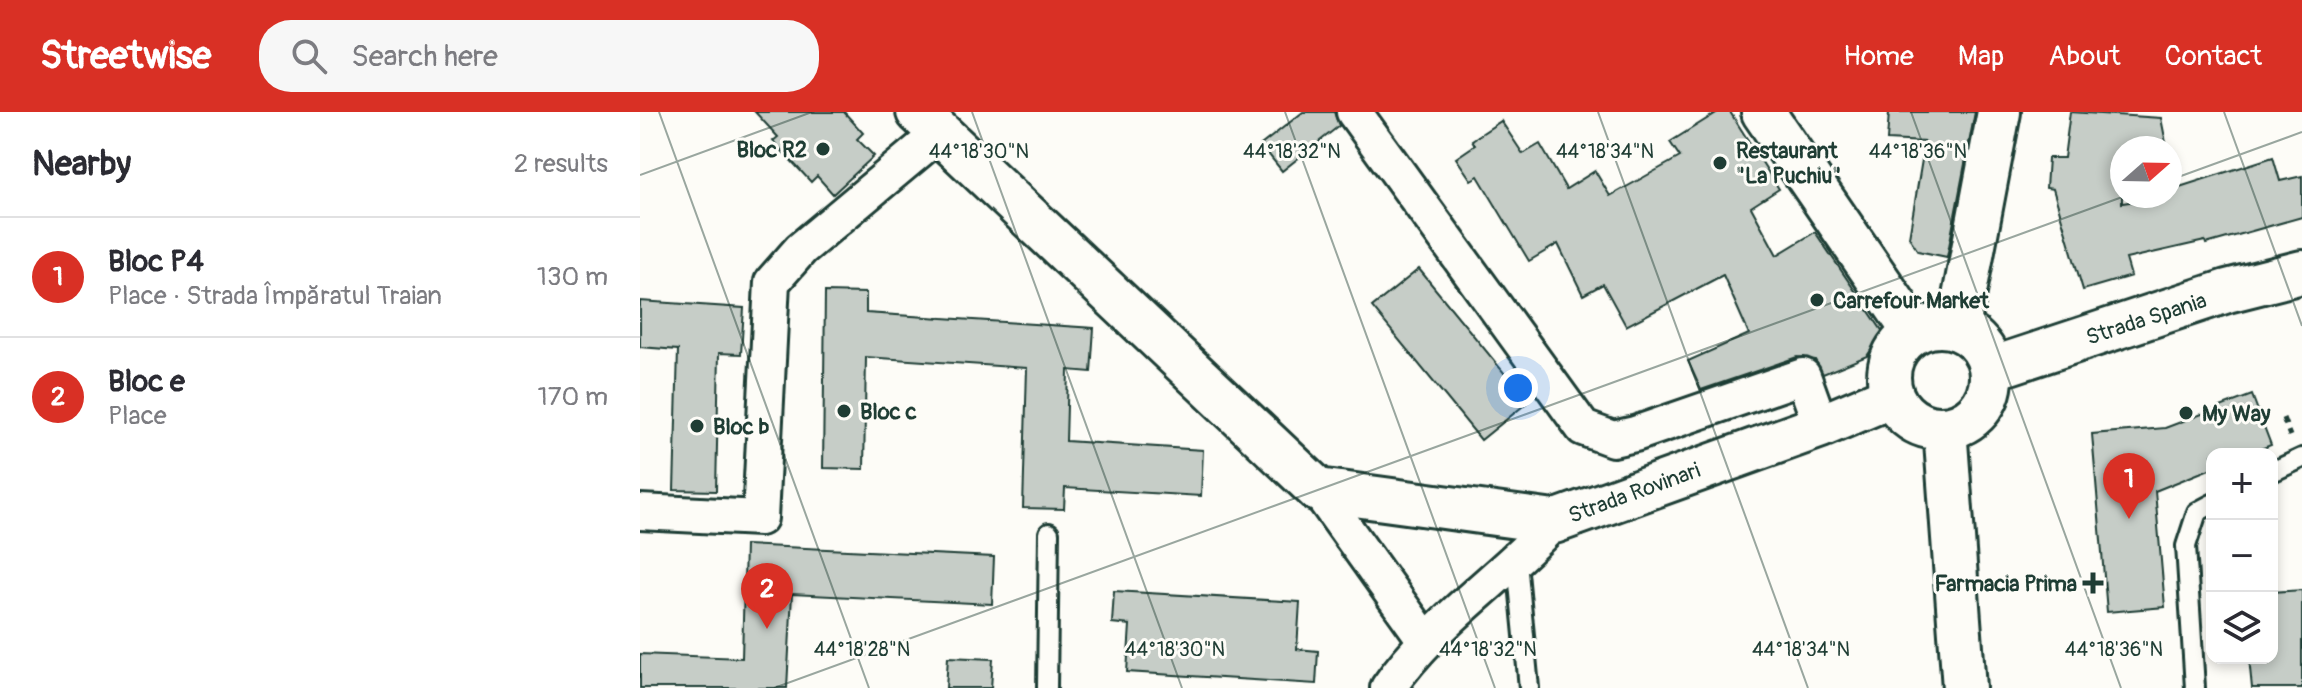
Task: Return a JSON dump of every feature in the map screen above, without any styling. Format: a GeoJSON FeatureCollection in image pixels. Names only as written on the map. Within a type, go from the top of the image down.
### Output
{"type":"FeatureCollection","features":[{"type":"Feature","properties":{"kind":"street"},"geometry":{"type":"LineString","coordinates":[[1354,112],[1583,428],[1613,439],[1635,434],[1803,376],[1821,426]]}},
{"type":"Feature","properties":{"kind":"street"},"geometry":{"type":"LineString","coordinates":[[1763,112],[1914,332]]}},
{"type":"Feature","properties":{"kind":"street"},"geometry":{"type":"LineString","coordinates":[[1958,329],[1999,112]]}},
{"type":"Feature","properties":{"kind":"street"},"geometry":{"type":"LineString","coordinates":[[640,512],[760,518],[772,282],[801,249],[929,123],[1318,490],[1426,641]]}},
{"type":"Feature","properties":{"kind":"street","name":"Strada Spania"},"geometry":{"type":"LineString","coordinates":[[1991,369],[2227,291],[2302,272]]}},
{"type":"Feature","properties":{"kind":"street"},"geometry":{"type":"LineString","coordinates":[[1944,325],[1958,329],[1980,344],[1991,369],[1991,386],[1986,402],[1975,415],[1945,428],[1928,428],[1913,421],[1892,396],[1889,382],[1894,353],[1914,332],[1944,325]]}},
{"type":"Feature","properties":{"kind":"street","name":"Strada Rovinari"},"geometry":{"type":"LineString","coordinates":[[1318,490],[1554,522],[1821,426],[1892,396]]}},
{"type":"Feature","properties":{"kind":"street"},"geometry":{"type":"LineString","coordinates":[[1945,428],[1964,688]]}},
{"type":"Feature","properties":{"kind":"street"},"geometry":{"type":"LineString","coordinates":[[1388,688],[1426,641],[1517,562],[1554,522]]}},
{"type":"Feature","properties":{"kind":"lane"},"geometry":{"type":"LineString","coordinates":[[2278,469],[2302,458]]}},
{"type":"Feature","properties":{"kind":"lane"},"geometry":{"type":"LineString","coordinates":[[2195,688],[2186,546],[2197,512],[2206,507]]}},
{"type":"Feature","properties":{"kind":"lane"},"geometry":{"type":"LineString","coordinates":[[1047,688],[1049,533]]}},
{"type":"Feature","properties":{"kind":"lane"},"geometry":{"type":"LineString","coordinates":[[1517,562],[1529,688]]}},
{"type":"Feature","properties":{"kind":"building","name":"Bloc R2"},"geometry":{"type":"Polygon","coordinates":[[[755,112],[844,112],[863,133],[857,139],[874,156],[833,194],[817,176],[811,182],[773,141],[778,137],[755,112]]]}},
{"type":"Feature","properties":{"kind":"building"},"geometry":{"type":"Polygon","coordinates":[[[1303,112],[1334,112],[1339,126],[1282,171],[1261,145],[1303,112]]]}},
{"type":"Feature","properties":{"kind":"building"},"geometry":{"type":"Polygon","coordinates":[[[1718,112],[1730,112],[1779,189],[1751,207],[1777,255],[1815,232],[1883,332],[1867,356],[1823,374],[1815,360],[1797,357],[1701,390],[1688,361],[1749,334],[1723,275],[1626,326],[1603,284],[1583,295],[1558,244],[1529,261],[1478,176],[1471,180],[1456,158],[1475,145],[1472,140],[1501,121],[1523,154],[1540,144],[1566,189],[1595,171],[1610,196],[1680,157],[1670,142],[1718,112]]]}},
{"type":"Feature","properties":{"kind":"building"},"geometry":{"type":"Polygon","coordinates":[[[1889,112],[1975,112],[1947,257],[1918,251],[1909,237],[1925,142],[1887,140],[1889,112]]]}},
{"type":"Feature","properties":{"kind":"building"},"geometry":{"type":"Polygon","coordinates":[[[2070,112],[2161,118],[2165,136],[2110,136],[2110,208],[2182,208],[2182,186],[2273,157],[2280,181],[2302,176],[2302,217],[2206,244],[2205,241],[2126,259],[2131,276],[2083,290],[2053,189],[2046,188],[2048,158],[2064,158],[2070,112]]]}},
{"type":"Feature","properties":{"kind":"building"},"geometry":{"type":"Polygon","coordinates":[[[1419,269],[1528,402],[1481,440],[1372,307],[1419,269]]]}},
{"type":"Feature","properties":{"kind":"building","name":"Bloc c"},"geometry":{"type":"Polygon","coordinates":[[[825,292],[866,293],[866,313],[1094,328],[1091,372],[1068,370],[1066,441],[1203,450],[1201,496],[1065,488],[1064,509],[1023,508],[1027,368],[866,357],[864,469],[823,468],[825,292]]]}},
{"type":"Feature","properties":{"kind":"building","name":"Bloc b"},"geometry":{"type":"Polygon","coordinates":[[[640,301],[744,308],[741,354],[719,353],[716,491],[674,490],[678,350],[640,347],[640,301]]]}},
{"type":"Feature","properties":{"kind":"building"},"geometry":{"type":"Polygon","coordinates":[[[2252,395],[2271,445],[2263,448],[2206,448],[2206,470],[2155,491],[2165,607],[2107,612],[2092,434],[2165,428],[2252,395]]]}},
{"type":"Feature","properties":{"kind":"building"},"geometry":{"type":"Polygon","coordinates":[[[745,545],[994,557],[992,604],[792,594],[787,688],[640,688],[640,654],[742,658],[745,545]]]}},
{"type":"Feature","properties":{"kind":"building"},"geometry":{"type":"Polygon","coordinates":[[[2302,590],[2302,688],[2252,688],[2250,664],[2278,664],[2278,592],[2302,590]]]}},
{"type":"Feature","properties":{"kind":"building"},"geometry":{"type":"Polygon","coordinates":[[[1114,591],[1300,602],[1297,649],[1318,651],[1316,684],[1127,672],[1130,625],[1112,623],[1114,591]]]}},
{"type":"Feature","properties":{"kind":"building"},"geometry":{"type":"Polygon","coordinates":[[[948,657],[993,659],[991,688],[946,688],[948,657]]]}},
{"type":"Feature","properties":{"kind":"place","name":"Bloc R2"},"geometry":{"type":"Point","coordinates":[823,149]}},
{"type":"Feature","properties":{"kind":"place","name":"Restaurant \"La Puchiu\""},"geometry":{"type":"Point","coordinates":[1720,163]}},
{"type":"Feature","properties":{"kind":"place","name":"Carrefour Market"},"geometry":{"type":"Point","coordinates":[1817,300]}},
{"type":"Feature","properties":{"kind":"place","name":"Bloc c"},"geometry":{"type":"Point","coordinates":[844,411]}},
{"type":"Feature","properties":{"kind":"place","name":"My Way"},"geometry":{"type":"Point","coordinates":[2186,413]}},
{"type":"Feature","properties":{"kind":"place","name":"Bloc b"},"geometry":{"type":"Point","coordinates":[697,426]}},
{"type":"Feature","properties":{"kind":"place","name":"Bloc P4"},"geometry":{"type":"Point","coordinates":[2129,519]}},
{"type":"Feature","properties":{"kind":"place","name":"Farmacia Prima"},"geometry":{"type":"Point","coordinates":[2093,583]}},
{"type":"Feature","properties":{"kind":"place","name":"Bloc e"},"geometry":{"type":"Point","coordinates":[767,629]}}]}
